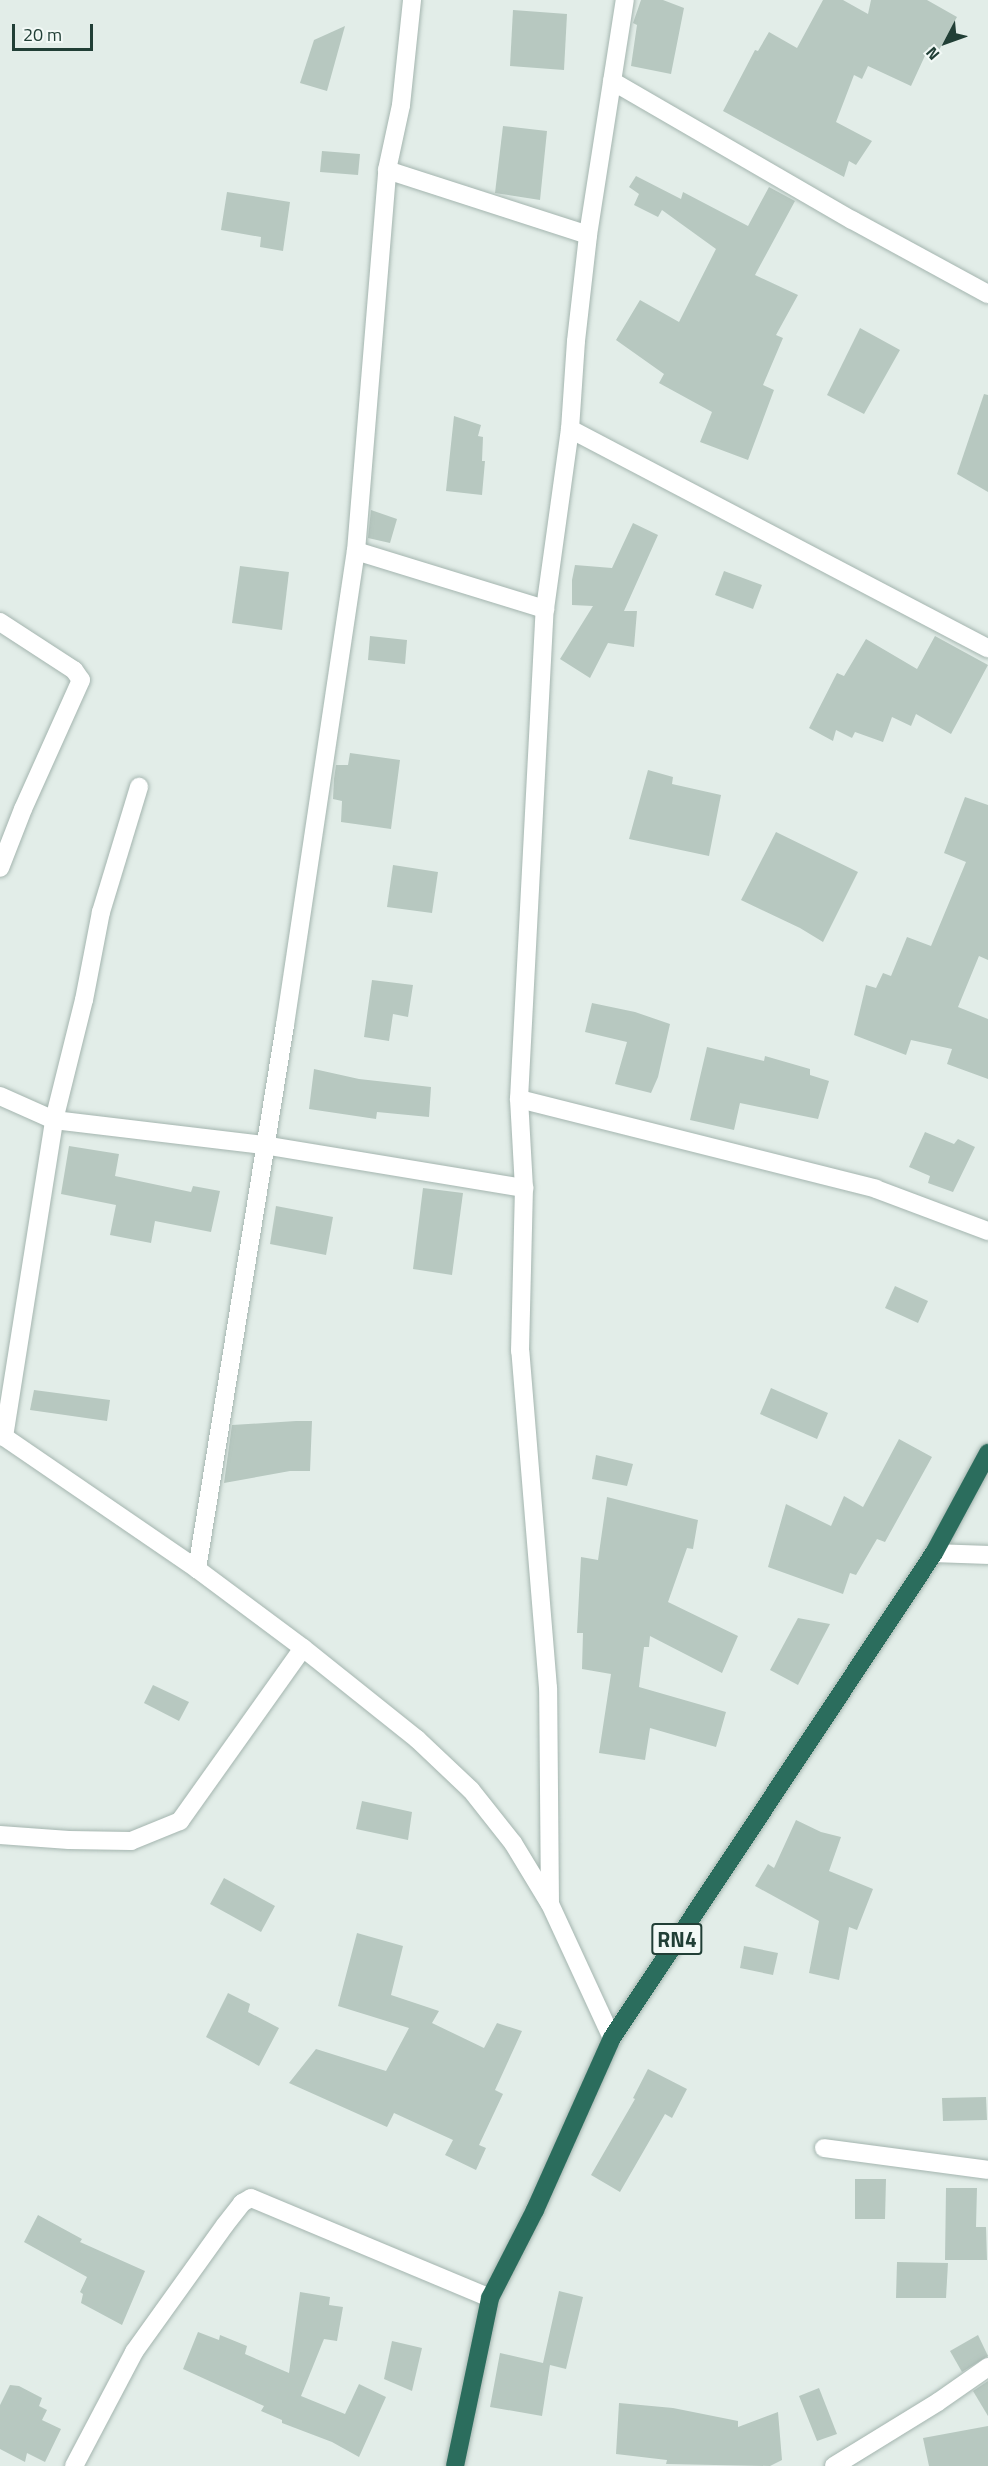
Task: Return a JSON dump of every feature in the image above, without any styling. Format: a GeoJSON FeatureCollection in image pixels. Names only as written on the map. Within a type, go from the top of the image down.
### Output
{"type":"FeatureCollection","features":[{"type":"Feature","properties":{"kind":"highway","name":"RN4"},"geometry":{"type":"LineString","coordinates":[[455,2466],[490,2298],[535,2210],[612,2038],[934,1553],[988,1453]]}},
{"type":"Feature","properties":{"kind":"street"},"geometry":{"type":"LineString","coordinates":[[197,1569],[285,1025],[356,551],[387,170],[401,105],[412,0]]}},
{"type":"Feature","properties":{"kind":"street"},"geometry":{"type":"LineString","coordinates":[[550,1904],[548,1688],[520,1351],[524,1188],[519,1099],[545,609],[570,429],[576,341],[588,235],[625,0]]}},
{"type":"Feature","properties":{"kind":"street"},"geometry":{"type":"LineString","coordinates":[[612,81],[852,220],[988,294]]}},
{"type":"Feature","properties":{"kind":"street"},"geometry":{"type":"LineString","coordinates":[[387,170],[588,235]]}},
{"type":"Feature","properties":{"kind":"street"},"geometry":{"type":"LineString","coordinates":[[570,429],[988,648]]}},
{"type":"Feature","properties":{"kind":"street"},"geometry":{"type":"LineString","coordinates":[[356,551],[545,609]]}},
{"type":"Feature","properties":{"kind":"street"},"geometry":{"type":"LineString","coordinates":[[0,622],[74,670],[81,680],[22,809],[0,868]]}},
{"type":"Feature","properties":{"kind":"street"},"geometry":{"type":"LineString","coordinates":[[139,787],[101,912],[84,1000],[54,1120],[2,1435],[197,1569],[303,1648],[417,1739],[471,1790],[513,1843],[550,1904],[612,2038]]}},
{"type":"Feature","properties":{"kind":"street"},"geometry":{"type":"LineString","coordinates":[[0,1096],[54,1120],[264,1145],[524,1188]]}},
{"type":"Feature","properties":{"kind":"street"},"geometry":{"type":"LineString","coordinates":[[519,1099],[876,1189],[988,1231]]}},
{"type":"Feature","properties":{"kind":"street"},"geometry":{"type":"LineString","coordinates":[[934,1553],[988,1555]]}},
{"type":"Feature","properties":{"kind":"street"},"geometry":{"type":"LineString","coordinates":[[0,1834],[69,1840],[131,1841],[180,1821],[303,1648]]}},
{"type":"Feature","properties":{"kind":"street"},"geometry":{"type":"LineString","coordinates":[[824,2148],[988,2170]]}},
{"type":"Feature","properties":{"kind":"street"},"geometry":{"type":"LineString","coordinates":[[74,2466],[134,2352],[225,2225],[242,2204],[251,2198],[490,2298]]}},
{"type":"Feature","properties":{"kind":"street"},"geometry":{"type":"LineString","coordinates":[[834,2466],[938,2402],[988,2367]]}},
{"type":"Feature","properties":{"kind":"building"},"geometry":{"type":"Polygon","coordinates":[[[641,0],[663,0],[684,8],[671,74],[631,66],[637,25],[633,23],[641,0]]]}},
{"type":"Feature","properties":{"kind":"building"},"geometry":{"type":"Polygon","coordinates":[[[823,0],[843,0],[868,14],[871,0],[927,0],[957,17],[938,52],[929,47],[911,86],[868,66],[862,79],[854,75],[836,122],[872,141],[856,165],[849,161],[844,177],[723,111],[755,50],[758,51],[769,32],[797,48],[823,0]]]}},
{"type":"Feature","properties":{"kind":"building"},"geometry":{"type":"Polygon","coordinates":[[[513,10],[567,14],[564,70],[510,66],[513,10]]]}},
{"type":"Feature","properties":{"kind":"building"},"geometry":{"type":"Polygon","coordinates":[[[345,26],[327,91],[300,83],[314,40],[345,26]]]}},
{"type":"Feature","properties":{"kind":"building"},"geometry":{"type":"Polygon","coordinates":[[[503,126],[547,131],[540,200],[495,193],[503,126]]]}},
{"type":"Feature","properties":{"kind":"building"},"geometry":{"type":"Polygon","coordinates":[[[322,151],[360,154],[358,175],[320,172],[322,151]]]}},
{"type":"Feature","properties":{"kind":"building"},"geometry":{"type":"Polygon","coordinates":[[[636,176],[681,199],[683,192],[748,226],[769,187],[795,201],[755,275],[798,295],[776,335],[783,338],[763,385],[774,390],[748,460],[700,442],[712,412],[659,383],[664,374],[616,340],[640,300],[679,322],[716,249],[662,210],[658,217],[634,205],[639,194],[629,187],[636,176]]]}},
{"type":"Feature","properties":{"kind":"building"},"geometry":{"type":"Polygon","coordinates":[[[227,192],[290,202],[283,251],[260,247],[261,237],[221,230],[227,192]]]}},
{"type":"Feature","properties":{"kind":"building"},"geometry":{"type":"Polygon","coordinates":[[[860,328],[900,350],[864,414],[827,395],[860,328]]]}},
{"type":"Feature","properties":{"kind":"building"},"geometry":{"type":"Polygon","coordinates":[[[984,394],[988,395],[988,492],[957,474],[984,394]]]}},
{"type":"Feature","properties":{"kind":"building"},"geometry":{"type":"Polygon","coordinates":[[[454,416],[481,425],[478,436],[483,437],[482,461],[485,461],[482,495],[446,491],[454,416]]]}},
{"type":"Feature","properties":{"kind":"building"},"geometry":{"type":"Polygon","coordinates":[[[371,510],[397,519],[390,543],[368,538],[371,510]]]}},
{"type":"Feature","properties":{"kind":"building"},"geometry":{"type":"Polygon","coordinates":[[[633,523],[658,535],[624,611],[637,611],[634,647],[608,643],[590,678],[560,659],[593,606],[572,605],[572,580],[575,565],[612,568],[633,523]]]}},
{"type":"Feature","properties":{"kind":"building"},"geometry":{"type":"Polygon","coordinates":[[[240,566],[289,572],[282,630],[232,623],[240,566]]]}},
{"type":"Feature","properties":{"kind":"building"},"geometry":{"type":"Polygon","coordinates":[[[724,571],[762,585],[753,609],[715,595],[724,571]]]}},
{"type":"Feature","properties":{"kind":"building"},"geometry":{"type":"Polygon","coordinates":[[[370,636],[407,640],[405,664],[368,660],[370,636]]]}},
{"type":"Feature","properties":{"kind":"building"},"geometry":{"type":"Polygon","coordinates":[[[935,636],[988,665],[951,734],[916,714],[911,726],[892,717],[883,742],[855,732],[852,738],[836,730],[833,741],[809,728],[837,673],[844,676],[866,639],[917,669],[935,636]]]}},
{"type":"Feature","properties":{"kind":"building"},"geometry":{"type":"Polygon","coordinates":[[[350,753],[400,760],[391,829],[341,822],[342,801],[333,799],[334,779],[336,765],[348,765],[350,753]]]}},
{"type":"Feature","properties":{"kind":"building"},"geometry":{"type":"Polygon","coordinates":[[[648,770],[673,777],[672,784],[721,795],[709,856],[629,839],[648,770]]]}},
{"type":"Feature","properties":{"kind":"building"},"geometry":{"type":"Polygon","coordinates":[[[965,797],[988,805],[988,960],[979,956],[958,1007],[988,1019],[988,1079],[947,1064],[952,1049],[911,1040],[906,1055],[854,1035],[866,985],[876,988],[883,973],[891,976],[907,937],[931,946],[966,862],[944,853],[965,797]]]}},
{"type":"Feature","properties":{"kind":"building"},"geometry":{"type":"Polygon","coordinates":[[[776,832],[858,872],[823,942],[800,928],[741,900],[776,832]]]}},
{"type":"Feature","properties":{"kind":"building"},"geometry":{"type":"Polygon","coordinates":[[[393,865],[438,872],[432,913],[387,907],[393,865]]]}},
{"type":"Feature","properties":{"kind":"building"},"geometry":{"type":"Polygon","coordinates":[[[372,980],[413,985],[408,1017],[393,1014],[389,1041],[364,1037],[372,980]]]}},
{"type":"Feature","properties":{"kind":"building"},"geometry":{"type":"Polygon","coordinates":[[[592,1003],[635,1012],[670,1024],[658,1077],[651,1093],[615,1084],[627,1042],[585,1032],[592,1003]]]}},
{"type":"Feature","properties":{"kind":"building"},"geometry":{"type":"Polygon","coordinates":[[[707,1047],[764,1061],[765,1056],[810,1069],[810,1075],[829,1081],[818,1119],[740,1103],[734,1130],[690,1120],[707,1047]]]}},
{"type":"Feature","properties":{"kind":"building"},"geometry":{"type":"Polygon","coordinates":[[[314,1069],[359,1079],[431,1087],[429,1117],[377,1112],[376,1119],[309,1109],[314,1069]]]}},
{"type":"Feature","properties":{"kind":"building"},"geometry":{"type":"Polygon","coordinates":[[[925,1132],[954,1144],[958,1139],[975,1147],[953,1192],[928,1183],[930,1176],[909,1167],[925,1132]]]}},
{"type":"Feature","properties":{"kind":"building"},"geometry":{"type":"Polygon","coordinates":[[[69,1146],[119,1154],[115,1176],[191,1192],[193,1186],[220,1191],[211,1232],[155,1221],[151,1243],[110,1235],[116,1205],[61,1194],[69,1146]]]}},
{"type":"Feature","properties":{"kind":"building"},"geometry":{"type":"Polygon","coordinates":[[[423,1188],[463,1193],[452,1275],[413,1269],[423,1188]]]}},
{"type":"Feature","properties":{"kind":"building"},"geometry":{"type":"Polygon","coordinates":[[[276,1206],[333,1217],[326,1255],[270,1244],[276,1206]]]}},
{"type":"Feature","properties":{"kind":"building"},"geometry":{"type":"Polygon","coordinates":[[[895,1286],[928,1301],[918,1323],[885,1308],[895,1286]]]}},
{"type":"Feature","properties":{"kind":"building"},"geometry":{"type":"Polygon","coordinates":[[[771,1388],[828,1413],[817,1439],[760,1414],[771,1388]]]}},
{"type":"Feature","properties":{"kind":"building"},"geometry":{"type":"Polygon","coordinates":[[[34,1390],[110,1400],[107,1421],[30,1410],[34,1390]]]}},
{"type":"Feature","properties":{"kind":"building"},"geometry":{"type":"Polygon","coordinates":[[[312,1421],[310,1471],[290,1471],[224,1483],[232,1425],[312,1421]]]}},
{"type":"Feature","properties":{"kind":"building"},"geometry":{"type":"Polygon","coordinates":[[[899,1439],[932,1457],[885,1542],[877,1539],[856,1575],[850,1573],[843,1594],[768,1567],[786,1504],[831,1526],[844,1496],[863,1507],[899,1439]]]}},
{"type":"Feature","properties":{"kind":"building"},"geometry":{"type":"Polygon","coordinates":[[[596,1455],[633,1464],[627,1486],[592,1479],[596,1455]]]}},
{"type":"Feature","properties":{"kind":"building"},"geometry":{"type":"Polygon","coordinates":[[[607,1497],[698,1520],[693,1549],[687,1548],[668,1602],[738,1636],[722,1673],[650,1636],[649,1647],[644,1647],[639,1687],[726,1712],[716,1747],[650,1728],[645,1760],[599,1753],[611,1674],[582,1669],[583,1633],[577,1633],[581,1557],[598,1560],[607,1497]]]}},
{"type":"Feature","properties":{"kind":"building"},"geometry":{"type":"Polygon","coordinates":[[[798,1618],[830,1624],[798,1685],[770,1670],[798,1618]]]}},
{"type":"Feature","properties":{"kind":"building"},"geometry":{"type":"Polygon","coordinates":[[[153,1685],[189,1702],[179,1721],[144,1703],[153,1685]]]}},
{"type":"Feature","properties":{"kind":"building"},"geometry":{"type":"Polygon","coordinates":[[[362,1801],[412,1812],[408,1840],[356,1829],[362,1801]]]}},
{"type":"Feature","properties":{"kind":"building"},"geometry":{"type":"Polygon","coordinates":[[[796,1820],[821,1832],[841,1837],[829,1871],[873,1889],[857,1930],[849,1927],[839,1980],[809,1973],[819,1921],[755,1886],[768,1864],[774,1868],[796,1820]]]}},
{"type":"Feature","properties":{"kind":"building"},"geometry":{"type":"Polygon","coordinates":[[[224,1878],[275,1906],[261,1932],[210,1904],[224,1878]]]}},
{"type":"Feature","properties":{"kind":"building"},"geometry":{"type":"Polygon","coordinates":[[[357,1933],[403,1946],[391,1995],[439,2011],[432,2023],[484,2048],[497,2023],[522,2031],[495,2090],[503,2094],[479,2145],[486,2148],[476,2170],[445,2155],[453,2140],[394,2113],[387,2127],[289,2083],[316,2049],[386,2071],[409,2028],[338,2006],[357,1933]]]}},
{"type":"Feature","properties":{"kind":"building"},"geometry":{"type":"Polygon","coordinates":[[[744,1946],[778,1953],[773,1975],[740,1968],[744,1946]]]}},
{"type":"Feature","properties":{"kind":"building"},"geometry":{"type":"Polygon","coordinates":[[[228,1993],[250,2004],[248,2012],[279,2028],[259,2066],[206,2037],[228,1993]]]}},
{"type":"Feature","properties":{"kind":"building"},"geometry":{"type":"Polygon","coordinates":[[[648,2069],[687,2089],[672,2118],[665,2114],[620,2192],[591,2175],[635,2099],[633,2098],[648,2069]]]}},
{"type":"Feature","properties":{"kind":"building"},"geometry":{"type":"Polygon","coordinates":[[[986,2097],[987,2120],[943,2121],[942,2098],[986,2097]]]}},
{"type":"Feature","properties":{"kind":"building"},"geometry":{"type":"Polygon","coordinates":[[[855,2179],[886,2179],[885,2219],[855,2219],[855,2179]]]}},
{"type":"Feature","properties":{"kind":"building"},"geometry":{"type":"Polygon","coordinates":[[[946,2188],[977,2188],[976,2227],[986,2227],[987,2260],[945,2260],[946,2188]]]}},
{"type":"Feature","properties":{"kind":"building"},"geometry":{"type":"Polygon","coordinates":[[[38,2215],[82,2239],[80,2242],[145,2271],[122,2325],[81,2303],[83,2294],[80,2292],[87,2277],[24,2242],[38,2215]]]}},
{"type":"Feature","properties":{"kind":"building"},"geometry":{"type":"Polygon","coordinates":[[[897,2262],[948,2263],[946,2298],[896,2298],[897,2262]]]}},
{"type":"Feature","properties":{"kind":"building"},"geometry":{"type":"Polygon","coordinates":[[[559,2291],[583,2297],[566,2369],[550,2365],[542,2416],[490,2407],[500,2353],[543,2363],[559,2291]]]}},
{"type":"Feature","properties":{"kind":"building"},"geometry":{"type":"Polygon","coordinates":[[[300,2292],[330,2297],[329,2305],[343,2307],[337,2341],[324,2339],[301,2396],[345,2414],[359,2384],[386,2397],[359,2457],[332,2442],[282,2423],[282,2420],[261,2411],[264,2406],[183,2369],[198,2332],[219,2340],[220,2335],[247,2346],[245,2354],[289,2373],[300,2292]]]}},
{"type":"Feature","properties":{"kind":"building"},"geometry":{"type":"Polygon","coordinates":[[[978,2335],[988,2356],[962,2372],[950,2351],[978,2335]]]}},
{"type":"Feature","properties":{"kind":"building"},"geometry":{"type":"Polygon","coordinates":[[[392,2341],[422,2348],[412,2391],[384,2379],[392,2341]]]}},
{"type":"Feature","properties":{"kind":"building"},"geometry":{"type":"Polygon","coordinates":[[[988,2381],[988,2416],[973,2391],[988,2381]]]}},
{"type":"Feature","properties":{"kind":"building"},"geometry":{"type":"Polygon","coordinates":[[[10,2385],[19,2386],[42,2398],[39,2406],[47,2410],[42,2420],[61,2429],[45,2462],[27,2453],[25,2462],[0,2449],[0,2405],[10,2385]]]}},
{"type":"Feature","properties":{"kind":"building"},"geometry":{"type":"Polygon","coordinates":[[[819,2388],[837,2434],[817,2441],[799,2396],[819,2388]]]}},
{"type":"Feature","properties":{"kind":"building"},"geometry":{"type":"Polygon","coordinates":[[[619,2403],[673,2408],[738,2421],[738,2427],[778,2412],[782,2460],[770,2466],[666,2464],[667,2460],[616,2454],[619,2403]]]}},
{"type":"Feature","properties":{"kind":"building"},"geometry":{"type":"Polygon","coordinates":[[[988,2426],[988,2466],[929,2466],[923,2438],[988,2426]]]}}]}
